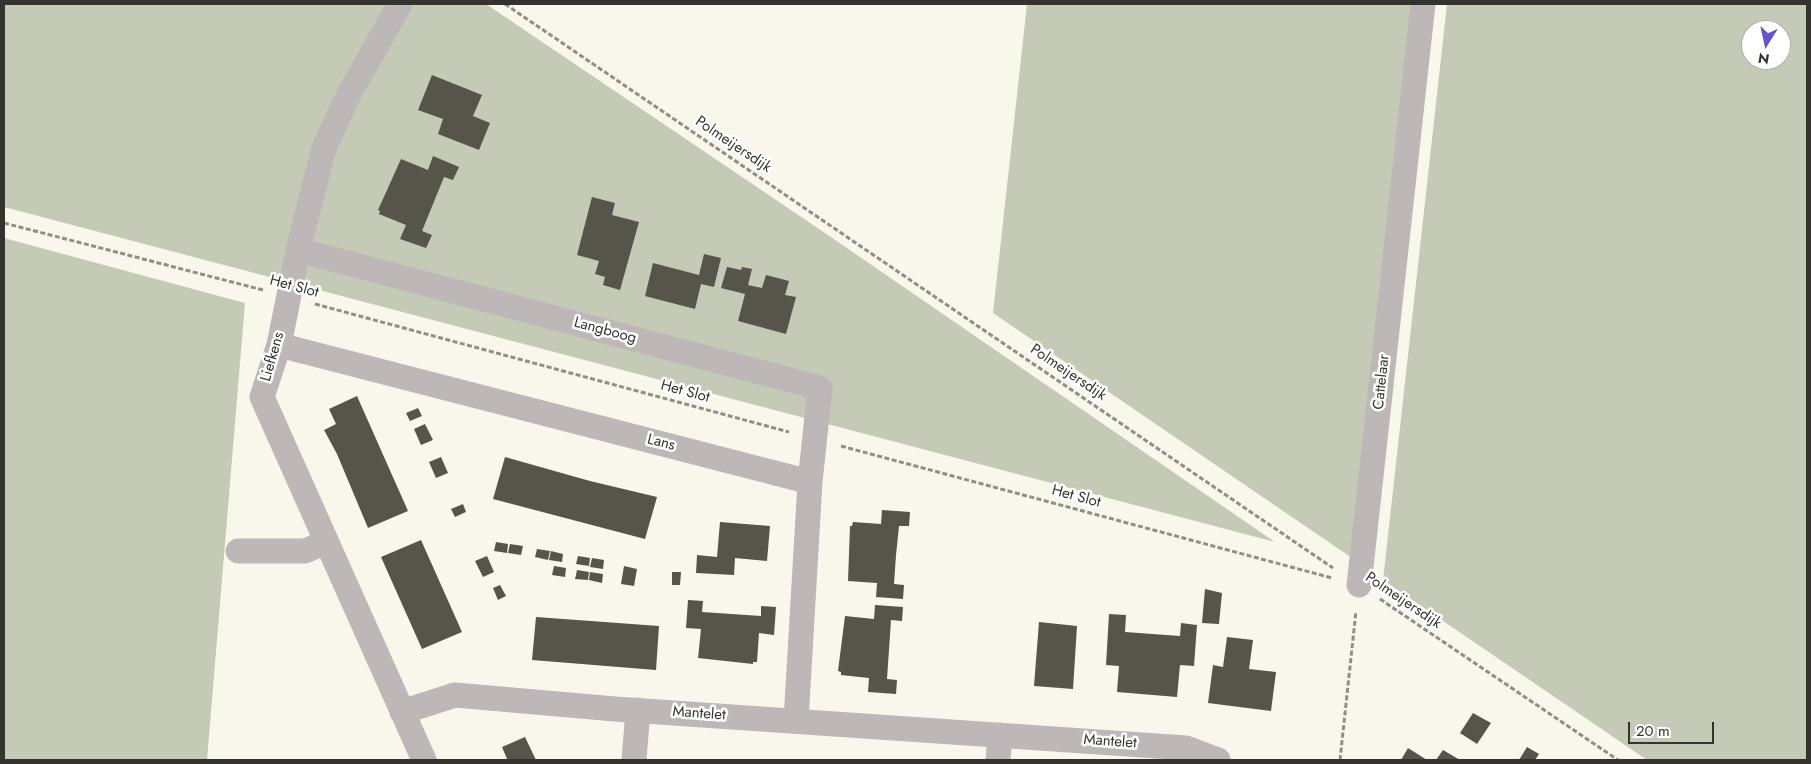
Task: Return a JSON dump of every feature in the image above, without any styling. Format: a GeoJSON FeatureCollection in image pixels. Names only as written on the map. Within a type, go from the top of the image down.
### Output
{"type":"FeatureCollection","features":[{"type":"Feature","properties":{"kind":"street","name":"Liefkens"},"geometry":{"type":"LineString","coordinates":[[400,4],[349,94],[324,148],[298,250],[279,345],[262,397],[424,760]]}},
{"type":"Feature","properties":{"kind":"street","name":"Cattelaar"},"geometry":{"type":"LineString","coordinates":[[1359,585],[1423,4]]}},
{"type":"Feature","properties":{"kind":"street","name":"Langboog"},"geometry":{"type":"LineString","coordinates":[[298,250],[820,388],[810,482]]}},
{"type":"Feature","properties":{"kind":"street","name":"Lans"},"geometry":{"type":"LineString","coordinates":[[279,345],[810,482]]}},
{"type":"Feature","properties":{"kind":"street"},"geometry":{"type":"LineString","coordinates":[[796,721],[810,482]]}},
{"type":"Feature","properties":{"kind":"street"},"geometry":{"type":"LineString","coordinates":[[238,551],[305,551],[326,542]]}},
{"type":"Feature","properties":{"kind":"street","name":"Mantelet"},"geometry":{"type":"LineString","coordinates":[[402,712],[455,695],[638,710],[1186,748],[1218,760]]}},
{"type":"Feature","properties":{"kind":"street"},"geometry":{"type":"LineString","coordinates":[[634,760],[638,710]]}},
{"type":"Feature","properties":{"kind":"street"},"geometry":{"type":"LineString","coordinates":[[998,760],[1000,735]]}},
{"type":"Feature","properties":{"kind":"path","name":"Polmeijersdijk"},"geometry":{"type":"LineString","coordinates":[[505,4],[1618,760]]}},
{"type":"Feature","properties":{"kind":"path","name":"Het Slot"},"geometry":{"type":"LineString","coordinates":[[4,223],[288,297],[1359,585]]}},
{"type":"Feature","properties":{"kind":"path"},"geometry":{"type":"LineString","coordinates":[[1340,760],[1359,585]]}},
{"type":"Feature","properties":{"kind":"green space"},"geometry":{"type":"Polygon","coordinates":[[[4,4],[486,4],[825,233],[1275,542],[4,207],[4,4]]]}},
{"type":"Feature","properties":{"kind":"green space"},"geometry":{"type":"Polygon","coordinates":[[[1027,4],[1411,4],[1352,558],[993,313],[1027,4]]]}},
{"type":"Feature","properties":{"kind":"green space"},"geometry":{"type":"Polygon","coordinates":[[[1447,4],[1807,4],[1807,760],[1647,760],[1383,580],[1447,4]]]}},
{"type":"Feature","properties":{"kind":"green space"},"geometry":{"type":"Polygon","coordinates":[[[4,238],[245,303],[207,760],[4,760],[4,238]]]}},
{"type":"Feature","properties":{"kind":"building"},"geometry":{"type":"Polygon","coordinates":[[[432,75],[482,95],[473,116],[490,123],[479,150],[438,134],[443,119],[418,110],[432,75]]]}},
{"type":"Feature","properties":{"kind":"building"},"geometry":{"type":"Polygon","coordinates":[[[433,156],[459,167],[453,180],[444,177],[422,231],[432,235],[426,248],[400,239],[406,225],[379,214],[380,211],[378,210],[401,159],[428,170],[433,156]]]}},
{"type":"Feature","properties":{"kind":"building"},"geometry":{"type":"Polygon","coordinates":[[[592,197],[615,203],[612,215],[639,222],[620,290],[603,285],[605,277],[595,274],[599,261],[577,255],[592,197]]]}},
{"type":"Feature","properties":{"kind":"building"},"geometry":{"type":"Polygon","coordinates":[[[704,254],[721,258],[714,287],[701,284],[695,309],[645,296],[653,263],[699,275],[704,254]]]}},
{"type":"Feature","properties":{"kind":"building"},"geometry":{"type":"Polygon","coordinates":[[[727,267],[741,270],[742,267],[752,269],[748,285],[762,288],[766,275],[789,281],[785,295],[796,297],[786,334],[738,321],[745,294],[721,288],[727,267]]]}},
{"type":"Feature","properties":{"kind":"building"},"geometry":{"type":"Polygon","coordinates":[[[357,396],[408,511],[368,528],[337,454],[324,430],[336,424],[329,409],[357,396]]]}},
{"type":"Feature","properties":{"kind":"building"},"geometry":{"type":"Polygon","coordinates":[[[418,408],[422,416],[410,421],[406,413],[418,408]]]}},
{"type":"Feature","properties":{"kind":"building"},"geometry":{"type":"Polygon","coordinates":[[[425,424],[433,440],[421,445],[414,429],[425,424]]]}},
{"type":"Feature","properties":{"kind":"building"},"geometry":{"type":"Polygon","coordinates":[[[441,457],[448,473],[436,478],[429,462],[441,457]]]}},
{"type":"Feature","properties":{"kind":"building"},"geometry":{"type":"Polygon","coordinates":[[[505,457],[590,481],[657,497],[645,539],[493,499],[505,457]]]}},
{"type":"Feature","properties":{"kind":"building"},"geometry":{"type":"Polygon","coordinates":[[[463,504],[466,512],[455,517],[451,509],[463,504]]]}},
{"type":"Feature","properties":{"kind":"building"},"geometry":{"type":"Polygon","coordinates":[[[882,510],[910,512],[909,526],[899,526],[896,555],[894,584],[904,585],[903,599],[876,597],[877,583],[848,581],[850,526],[852,526],[853,522],[881,524],[882,510]]]}},
{"type":"Feature","properties":{"kind":"building"},"geometry":{"type":"Polygon","coordinates":[[[720,522],[770,526],[767,561],[735,558],[734,575],[696,573],[697,555],[717,557],[720,522]]]}},
{"type":"Feature","properties":{"kind":"building"},"geometry":{"type":"Polygon","coordinates":[[[421,540],[462,632],[422,649],[381,557],[421,540]]]}},
{"type":"Feature","properties":{"kind":"building"},"geometry":{"type":"Polygon","coordinates":[[[496,542],[508,544],[507,553],[494,551],[496,542]]]}},
{"type":"Feature","properties":{"kind":"building"},"geometry":{"type":"Polygon","coordinates":[[[510,544],[523,546],[521,555],[508,553],[510,544]]]}},
{"type":"Feature","properties":{"kind":"building"},"geometry":{"type":"Polygon","coordinates":[[[537,549],[550,551],[548,560],[535,557],[537,549]]]}},
{"type":"Feature","properties":{"kind":"building"},"geometry":{"type":"Polygon","coordinates":[[[551,551],[563,554],[562,562],[549,560],[551,551]]]}},
{"type":"Feature","properties":{"kind":"building"},"geometry":{"type":"Polygon","coordinates":[[[487,556],[494,572],[483,577],[475,561],[487,556]]]}},
{"type":"Feature","properties":{"kind":"building"},"geometry":{"type":"Polygon","coordinates":[[[578,556],[590,558],[589,566],[576,564],[578,556]]]}},
{"type":"Feature","properties":{"kind":"building"},"geometry":{"type":"Polygon","coordinates":[[[592,558],[604,560],[603,569],[590,567],[592,558]]]}},
{"type":"Feature","properties":{"kind":"building"},"geometry":{"type":"Polygon","coordinates":[[[554,566],[566,568],[565,577],[552,575],[554,566]]]}},
{"type":"Feature","properties":{"kind":"building"},"geometry":{"type":"Polygon","coordinates":[[[624,566],[637,569],[634,586],[621,584],[624,566]]]}},
{"type":"Feature","properties":{"kind":"building"},"geometry":{"type":"Polygon","coordinates":[[[577,570],[589,572],[588,580],[575,579],[577,570]]]}},
{"type":"Feature","properties":{"kind":"building"},"geometry":{"type":"Polygon","coordinates":[[[590,572],[603,574],[602,583],[589,580],[590,572]]]}},
{"type":"Feature","properties":{"kind":"building"},"geometry":{"type":"Polygon","coordinates":[[[672,572],[681,572],[680,585],[672,585],[672,572]]]}},
{"type":"Feature","properties":{"kind":"building"},"geometry":{"type":"Polygon","coordinates":[[[500,585],[506,596],[498,600],[493,588],[500,585]]]}},
{"type":"Feature","properties":{"kind":"building"},"geometry":{"type":"Polygon","coordinates":[[[1205,589],[1222,593],[1219,624],[1202,623],[1205,589]]]}},
{"type":"Feature","properties":{"kind":"building"},"geometry":{"type":"Polygon","coordinates":[[[688,600],[703,601],[702,612],[761,616],[761,606],[776,607],[774,635],[759,633],[757,662],[753,662],[753,664],[698,658],[701,629],[686,628],[688,600]]]}},
{"type":"Feature","properties":{"kind":"building"},"geometry":{"type":"Polygon","coordinates":[[[875,605],[903,607],[902,621],[891,620],[887,679],[897,680],[896,694],[868,692],[869,678],[841,675],[841,672],[838,671],[845,616],[874,619],[875,605]]]}},
{"type":"Feature","properties":{"kind":"building"},"geometry":{"type":"Polygon","coordinates":[[[1109,614],[1126,615],[1125,632],[1180,636],[1181,623],[1197,625],[1194,666],[1180,665],[1177,697],[1117,692],[1119,666],[1106,665],[1109,614]]]}},
{"type":"Feature","properties":{"kind":"building"},"geometry":{"type":"Polygon","coordinates":[[[536,617],[659,626],[656,670],[532,660],[536,617]]]}},
{"type":"Feature","properties":{"kind":"building"},"geometry":{"type":"Polygon","coordinates":[[[1039,622],[1077,626],[1073,689],[1034,686],[1039,622]]]}},
{"type":"Feature","properties":{"kind":"building"},"geometry":{"type":"Polygon","coordinates":[[[1227,637],[1253,640],[1249,669],[1276,672],[1271,711],[1208,703],[1213,665],[1223,667],[1227,637]]]}},
{"type":"Feature","properties":{"kind":"building"},"geometry":{"type":"Polygon","coordinates":[[[1473,713],[1491,723],[1477,744],[1460,733],[1473,713]]]}},
{"type":"Feature","properties":{"kind":"building"},"geometry":{"type":"Polygon","coordinates":[[[525,737],[536,760],[504,760],[507,759],[502,747],[525,737]]]}},
{"type":"Feature","properties":{"kind":"building"},"geometry":{"type":"Polygon","coordinates":[[[1527,747],[1539,754],[1535,760],[1519,760],[1527,747]]]}},
{"type":"Feature","properties":{"kind":"building"},"geometry":{"type":"Polygon","coordinates":[[[1408,748],[1427,760],[1401,760],[1408,748]]]}},
{"type":"Feature","properties":{"kind":"building"},"geometry":{"type":"Polygon","coordinates":[[[1443,750],[1460,760],[1436,760],[1443,750]]]}}]}
